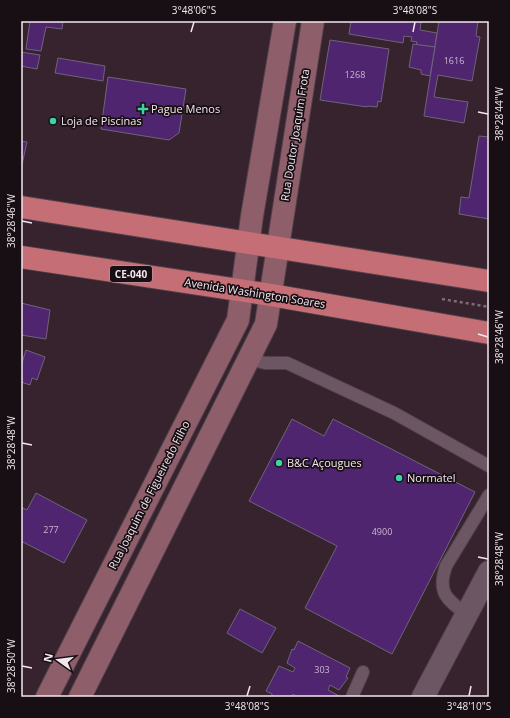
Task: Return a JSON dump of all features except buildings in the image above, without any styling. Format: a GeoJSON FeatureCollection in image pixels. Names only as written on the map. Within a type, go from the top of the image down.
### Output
{"type":"FeatureCollection","features":[{"type":"Feature","properties":{"kind":"highway"},"geometry":{"type":"LineString","coordinates":[[21,208],[489,281]]}},
{"type":"Feature","properties":{"kind":"highway","name":"Avenida Washington Soares"},"geometry":{"type":"LineString","coordinates":[[21,257],[271,295],[489,333]]}},
{"type":"Feature","properties":{"kind":"main road"},"geometry":{"type":"LineString","coordinates":[[248,244],[285,21]]}},
{"type":"Feature","properties":{"kind":"main road","name":"Rua Doutor Joaquim Frota"},"geometry":{"type":"LineString","coordinates":[[271,295],[313,21]]}},
{"type":"Feature","properties":{"kind":"main road","name":"Rua Joaquim de Figueiredo Filho"},"geometry":{"type":"LineString","coordinates":[[47,697],[238,320],[248,244]]}},
{"type":"Feature","properties":{"kind":"main road"},"geometry":{"type":"LineString","coordinates":[[80,697],[266,324],[271,295]]}},
{"type":"Feature","properties":{"kind":"main road"},"geometry":{"type":"LineString","coordinates":[[82,626],[109,638]]}},
{"type":"Feature","properties":{"kind":"street"},"geometry":{"type":"LineString","coordinates":[[423,697],[489,572]]}},
{"type":"Feature","properties":{"kind":"lane"},"geometry":{"type":"LineString","coordinates":[[249,359],[265,363],[287,363],[394,413],[489,466]]}},
{"type":"Feature","properties":{"kind":"lane"},"geometry":{"type":"LineString","coordinates":[[466,614],[452,603],[444,593],[442,578],[446,566],[489,496]]}},
{"type":"Feature","properties":{"kind":"lane"},"geometry":{"type":"LineString","coordinates":[[352,697],[363,672]]}},
{"type":"Feature","properties":{"kind":"place","name":"Pague Menos"},"geometry":{"type":"Point","coordinates":[143,109]}},
{"type":"Feature","properties":{"kind":"place","name":"Loja de Piscinas"},"geometry":{"type":"Point","coordinates":[53,121]}},
{"type":"Feature","properties":{"kind":"place","name":"B&C Açougues"},"geometry":{"type":"Point","coordinates":[279,463]}},
{"type":"Feature","properties":{"kind":"place","name":"Normatel"},"geometry":{"type":"Point","coordinates":[399,478]}}]}
